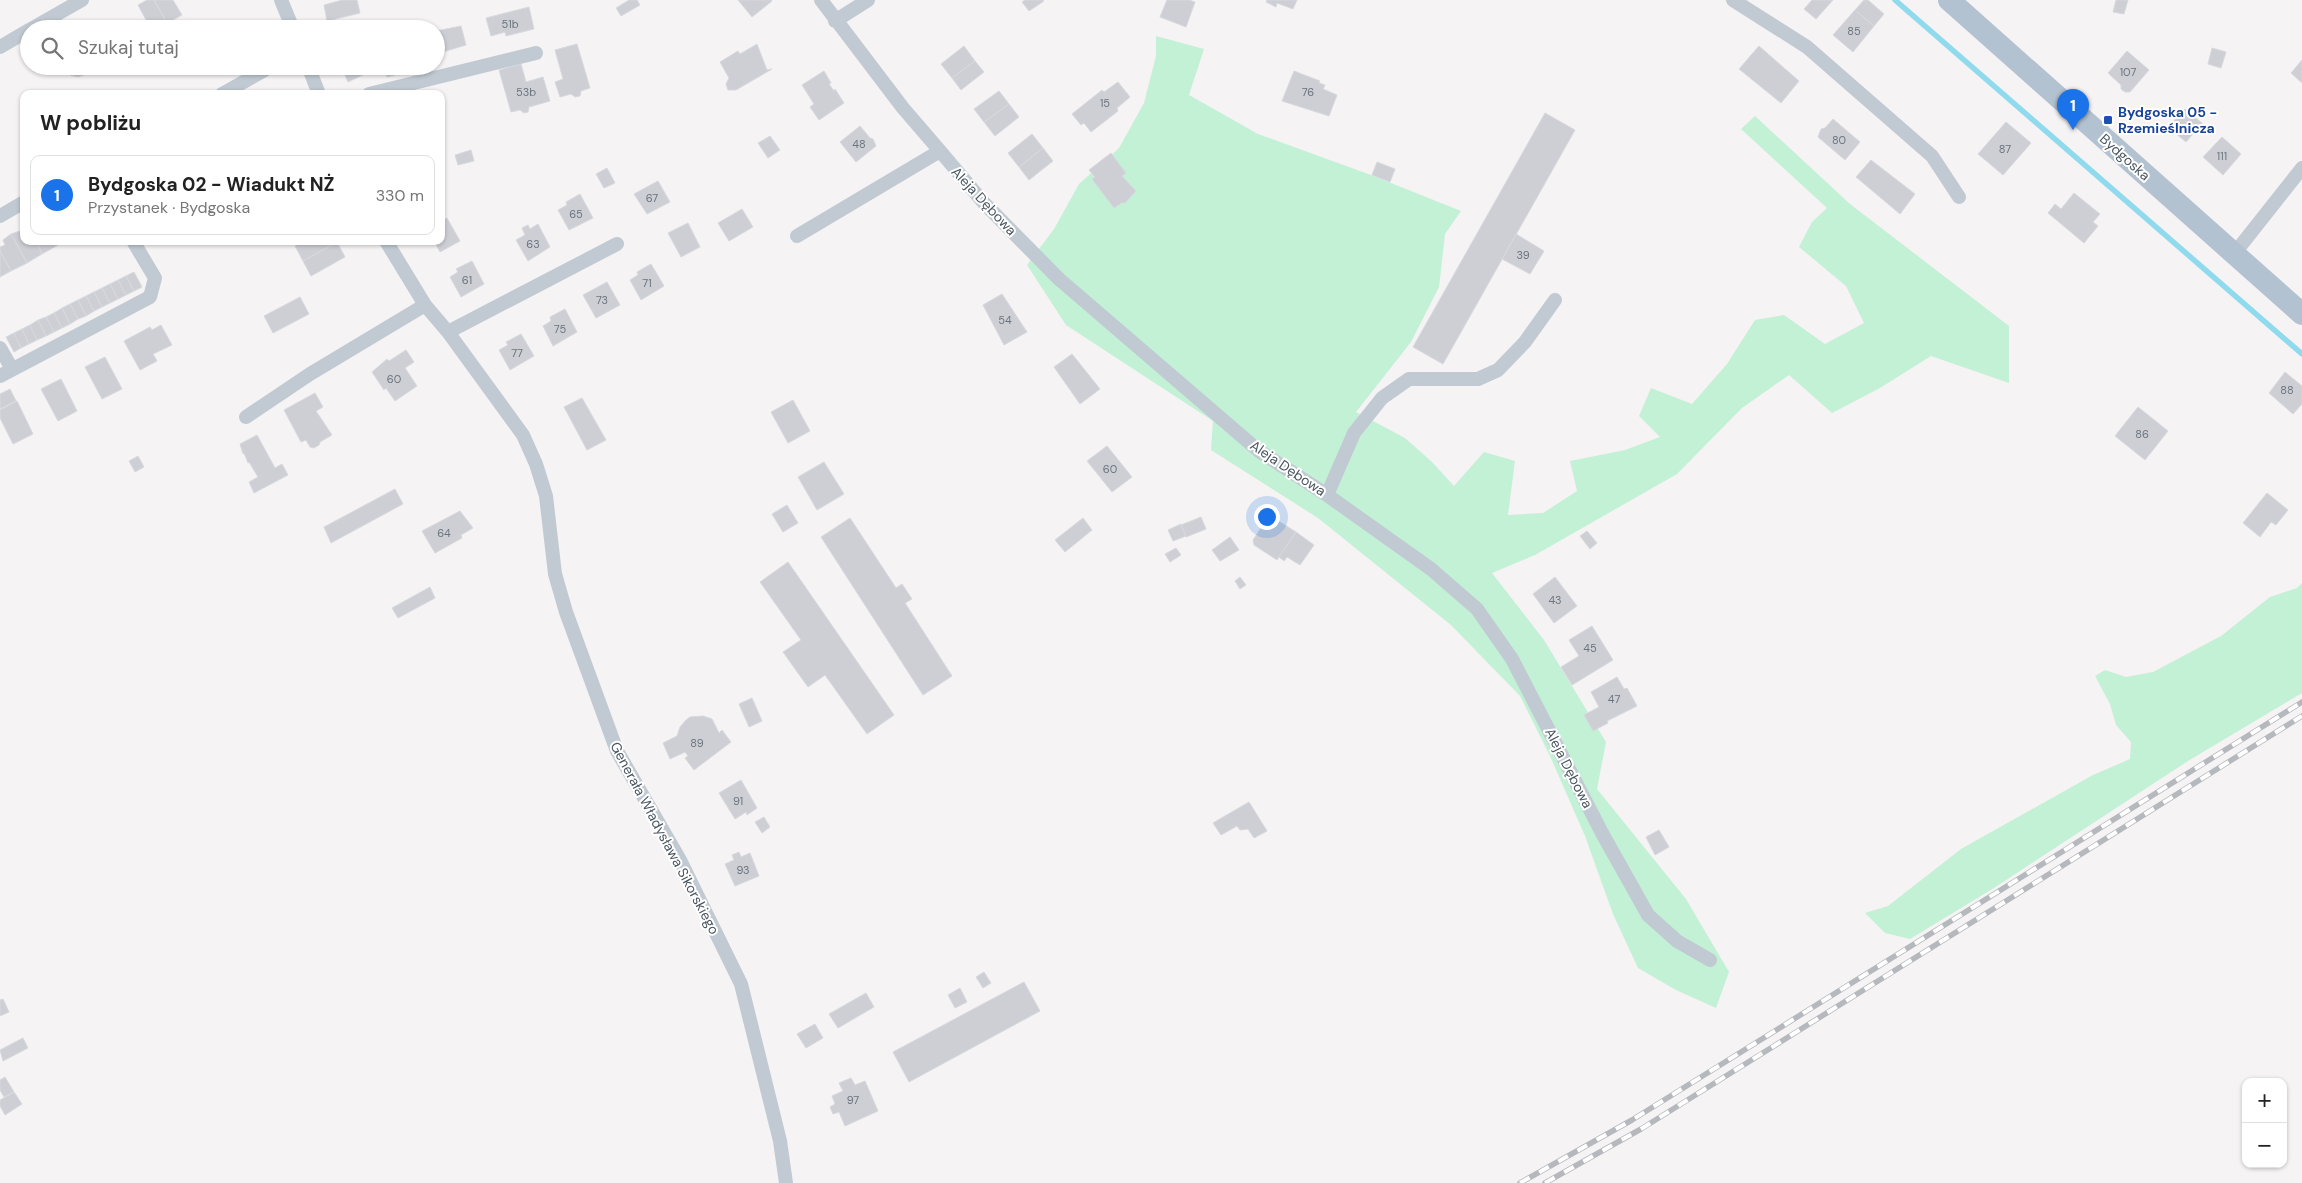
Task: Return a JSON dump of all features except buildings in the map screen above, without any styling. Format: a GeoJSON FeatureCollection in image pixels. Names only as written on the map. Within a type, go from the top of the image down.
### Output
{"type":"FeatureCollection","features":[{"type":"Feature","properties":{"kind":"main road","name":"Bydgoska"},"geometry":{"type":"LineString","coordinates":[[1948,0],[2302,314]]}},
{"type":"Feature","properties":{"kind":"street"},"geometry":{"type":"LineString","coordinates":[[46,20],[82,0]]}},
{"type":"Feature","properties":{"kind":"street"},"geometry":{"type":"LineString","coordinates":[[281,0],[289,20]]}},
{"type":"Feature","properties":{"kind":"street","name":"Aleja Dębowa"},"geometry":{"type":"LineString","coordinates":[[821,0],[835,21],[984,203],[1059,279],[1259,451],[1327,495],[1431,569],[1478,609],[1512,659],[1602,833],[1648,915],[1677,941],[1710,960]]}},
{"type":"Feature","properties":{"kind":"street"},"geometry":{"type":"LineString","coordinates":[[835,21],[868,0]]}},
{"type":"Feature","properties":{"kind":"street"},"geometry":{"type":"LineString","coordinates":[[1733,0],[1807,47],[1932,156],[1959,197]]}},
{"type":"Feature","properties":{"kind":"street"},"geometry":{"type":"LineString","coordinates":[[0,47],[20,35]]}},
{"type":"Feature","properties":{"kind":"street"},"geometry":{"type":"LineString","coordinates":[[385,90],[536,53]]}},
{"type":"Feature","properties":{"kind":"street"},"geometry":{"type":"LineString","coordinates":[[229,90],[256,75]]}},
{"type":"Feature","properties":{"kind":"street"},"geometry":{"type":"LineString","coordinates":[[312,75],[317,90]]}},
{"type":"Feature","properties":{"kind":"street"},"geometry":{"type":"LineString","coordinates":[[797,236],[940,151]]}},
{"type":"Feature","properties":{"kind":"street"},"geometry":{"type":"LineString","coordinates":[[2234,254],[2302,168]]}},
{"type":"Feature","properties":{"kind":"street"},"geometry":{"type":"LineString","coordinates":[[0,216],[20,204]]}},
{"type":"Feature","properties":{"kind":"street"},"geometry":{"type":"LineString","coordinates":[[448,332],[617,244]]}},
{"type":"Feature","properties":{"kind":"street"},"geometry":{"type":"LineString","coordinates":[[0,348],[6,372],[150,297],[155,278],[135,245]]}},
{"type":"Feature","properties":{"kind":"street","name":"Generała Władysława Sikorskiego"},"geometry":{"type":"LineString","coordinates":[[388,245],[425,306],[448,332],[523,435],[536,464],[546,496],[555,574],[566,612],[617,751],[680,860],[740,984],[780,1141],[786,1183]]}},
{"type":"Feature","properties":{"kind":"street"},"geometry":{"type":"LineString","coordinates":[[1327,495],[1354,433],[1382,398],[1408,379],[1478,379],[1498,370],[1525,342],[1555,300]]}},
{"type":"Feature","properties":{"kind":"street"},"geometry":{"type":"LineString","coordinates":[[246,417],[310,374],[425,306]]}},
{"type":"Feature","properties":{"kind":"green space"},"geometry":{"type":"Polygon","coordinates":[[[1156,36],[1204,49],[1189,95],[1258,134],[1371,175],[1461,211],[1445,234],[1439,287],[1411,342],[1356,412],[1405,438],[1431,461],[1454,486],[1484,452],[1515,461],[1508,515],[1543,513],[1577,491],[1570,461],[1625,450],[1660,437],[1639,416],[1651,388],[1692,404],[1727,364],[1755,320],[1784,315],[1825,344],[1864,323],[1846,286],[1799,247],[1812,222],[1827,208],[1741,129],[1755,116],[1850,204],[2009,326],[2009,383],[1931,356],[1880,388],[1832,413],[1789,375],[1742,408],[1677,474],[1535,555],[1492,573],[1544,640],[1606,742],[1597,789],[1686,899],[1729,972],[1716,1008],[1676,990],[1638,968],[1613,914],[1585,836],[1550,756],[1520,696],[1451,625],[1318,518],[1211,450],[1213,421],[1066,325],[1027,265],[1054,229],[1079,184],[1119,148],[1144,103],[1156,56],[1156,36]]]}},
{"type":"Feature","properties":{"kind":"green space"},"geometry":{"type":"Polygon","coordinates":[[[2302,583],[2302,693],[2188,761],[1994,888],[1910,939],[1885,933],[1865,913],[1888,906],[1961,849],[2093,775],[2130,759],[2131,742],[2116,725],[2110,704],[2095,676],[2105,670],[2126,677],[2153,672],[2221,636],[2270,597],[2297,588],[2302,583]]]}},
{"type":"Feature","properties":{"kind":"waterway"},"geometry":{"type":"LineString","coordinates":[[1895,0],[2302,354]]}},
{"type":"Feature","properties":{"kind":"railway"},"geometry":{"type":"LineString","coordinates":[[1520,1183],[1632,1120],[2302,702]]}},
{"type":"Feature","properties":{"kind":"railway"},"geometry":{"type":"LineString","coordinates":[[1545,1183],[1641,1129],[2302,716]]}},
{"type":"Feature","properties":{"kind":"place","name":"Bydgoska 05 - Rzemieślnicza"},"geometry":{"type":"Point","coordinates":[2108,120]}},
{"type":"Feature","properties":{"kind":"place","name":"Bydgoska 02 - Wiadukt NŻ"},"geometry":{"type":"Point","coordinates":[2073,130]}}]}
